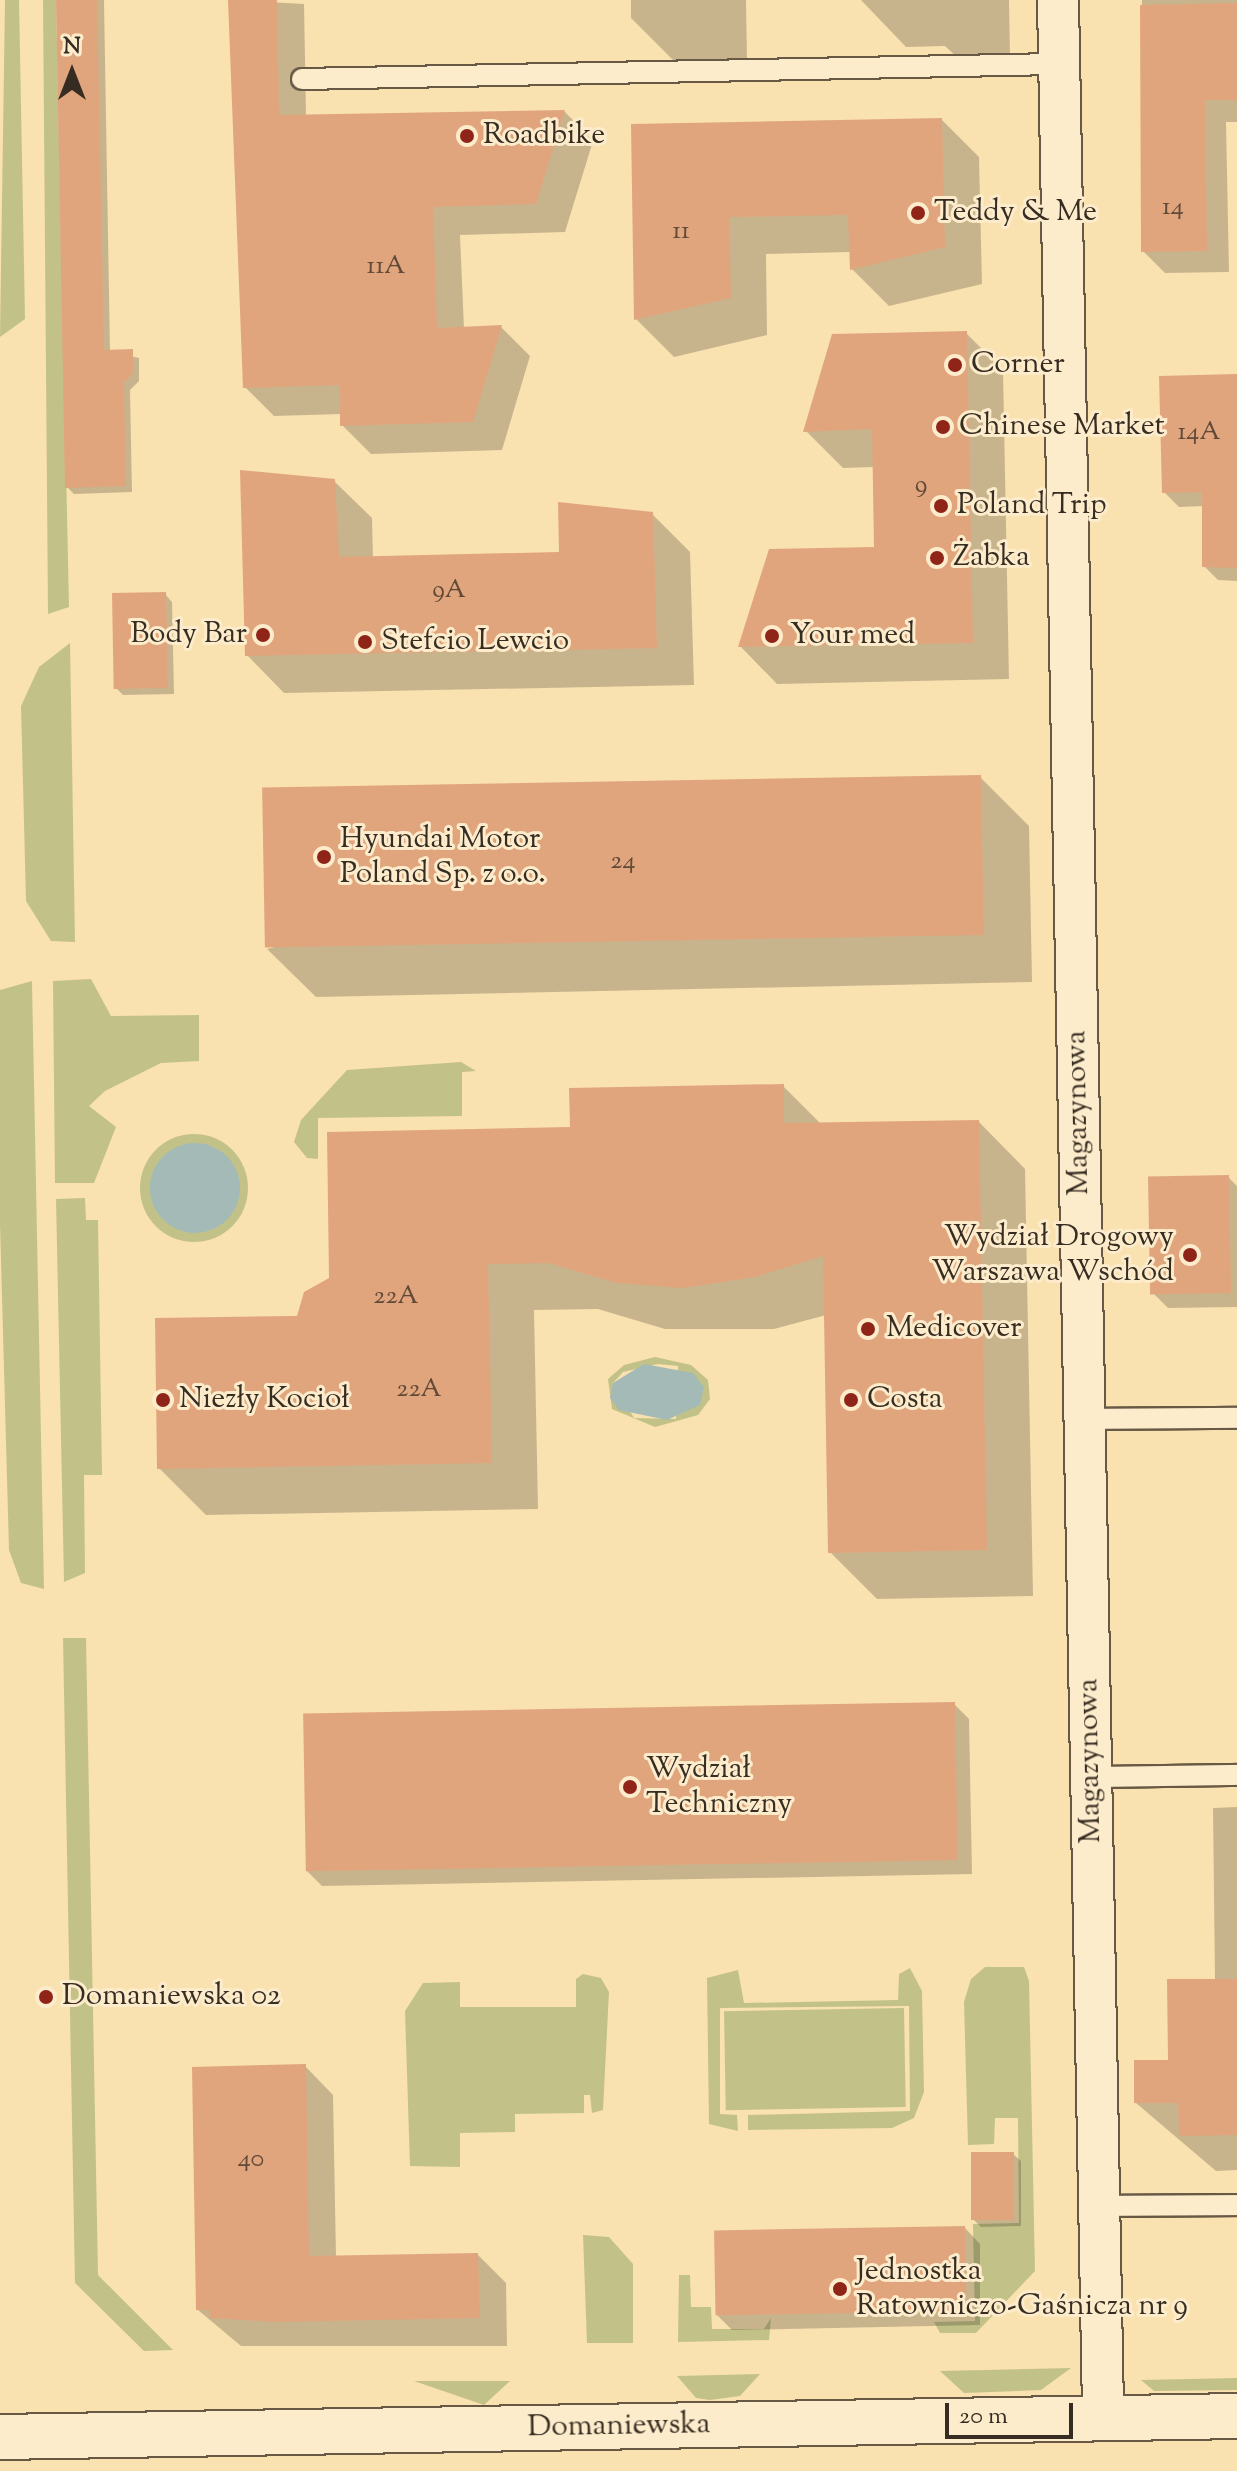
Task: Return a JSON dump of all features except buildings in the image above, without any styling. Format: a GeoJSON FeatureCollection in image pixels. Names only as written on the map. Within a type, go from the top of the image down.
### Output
{"type":"FeatureCollection","features":[{"type":"Feature","properties":{"kind":"street","name":"Magazynowa"},"geometry":{"type":"LineString","coordinates":[[1058,0],[1103,2418]]}},
{"type":"Feature","properties":{"kind":"street","name":"Domaniewska"},"geometry":{"type":"LineString","coordinates":[[0,2437],[1237,2416]]}},
{"type":"Feature","properties":{"kind":"lane"},"geometry":{"type":"LineString","coordinates":[[302,79],[1059,64]]}},
{"type":"Feature","properties":{"kind":"lane"},"geometry":{"type":"LineString","coordinates":[[1084,1419],[1237,1418]]}},
{"type":"Feature","properties":{"kind":"lane"},"geometry":{"type":"LineString","coordinates":[[1091,1777],[1237,1775]]}},
{"type":"Feature","properties":{"kind":"lane"},"geometry":{"type":"LineString","coordinates":[[1099,2206],[1237,2205]]}},
{"type":"Feature","properties":{"kind":"green space"},"geometry":{"type":"Polygon","coordinates":[[[5,0],[19,0],[25,319],[0,337],[5,0]]]}},
{"type":"Feature","properties":{"kind":"green space"},"geometry":{"type":"Polygon","coordinates":[[[43,0],[56,0],[69,607],[48,614],[43,0]]]}},
{"type":"Feature","properties":{"kind":"green space"},"geometry":{"type":"Polygon","coordinates":[[[70,643],[75,942],[51,941],[26,901],[21,706],[39,667],[70,643]]]}},
{"type":"Feature","properties":{"kind":"green space"},"geometry":{"type":"Polygon","coordinates":[[[91,979],[111,1016],[199,1015],[199,1061],[161,1063],[105,1091],[89,1106],[116,1127],[94,1183],[55,1183],[53,981],[91,979]]]}},
{"type":"Feature","properties":{"kind":"green space"},"geometry":{"type":"Polygon","coordinates":[[[32,981],[44,1589],[21,1583],[9,1550],[0,1224],[0,990],[32,981]]]}},
{"type":"Feature","properties":{"kind":"green space"},"geometry":{"type":"Polygon","coordinates":[[[461,1062],[476,1071],[462,1072],[462,1116],[318,1118],[318,1159],[307,1158],[294,1142],[301,1120],[347,1070],[461,1062]]]}},
{"type":"Feature","properties":{"kind":"green space"},"geometry":{"type":"Polygon","coordinates":[[[194,1134],[215,1138],[232,1150],[244,1167],[248,1188],[244,1209],[232,1226],[215,1238],[194,1242],[173,1238],[156,1226],[144,1209],[140,1188],[144,1167],[156,1150],[173,1138],[194,1134]]]}},
{"type":"Feature","properties":{"kind":"green space"},"geometry":{"type":"Polygon","coordinates":[[[85,1198],[86,1220],[98,1220],[102,1475],[84,1475],[85,1573],[64,1582],[56,1199],[85,1198]]]}},
{"type":"Feature","properties":{"kind":"green space"},"geometry":{"type":"Polygon","coordinates":[[[655,1357],[691,1365],[708,1380],[710,1399],[698,1415],[655,1427],[612,1409],[608,1379],[624,1365],[655,1357]],[[658,1364],[623,1372],[613,1383],[634,1418],[676,1419],[678,1366],[658,1364]]]}},
{"type":"Feature","properties":{"kind":"green space"},"geometry":{"type":"Polygon","coordinates":[[[63,1638],[86,1638],[98,2275],[173,2350],[144,2351],[75,2283],[63,1638]]]}},
{"type":"Feature","properties":{"kind":"green space"},"geometry":{"type":"Polygon","coordinates":[[[985,1967],[1024,1967],[1029,1981],[1035,2271],[976,2333],[940,2333],[934,2322],[975,2321],[973,2224],[1019,2223],[1018,2118],[995,2118],[994,2144],[968,2145],[964,2002],[971,1979],[985,1967]]]}},
{"type":"Feature","properties":{"kind":"green space"},"geometry":{"type":"Polygon","coordinates":[[[910,1968],[922,1991],[924,2092],[914,2118],[892,2128],[748,2130],[748,2115],[910,2111],[909,2006],[720,2008],[720,2114],[737,2115],[738,2131],[709,2124],[707,1978],[738,1970],[744,2003],[898,2000],[899,1974],[910,1968]]]}},
{"type":"Feature","properties":{"kind":"green space"},"geometry":{"type":"Polygon","coordinates":[[[583,1974],[601,1978],[609,1992],[603,2110],[592,2113],[590,2095],[584,2095],[584,2113],[515,2114],[515,2132],[460,2133],[460,2167],[410,2166],[405,2011],[423,1983],[460,1982],[460,2007],[576,2007],[576,1979],[583,1974]]]}},
{"type":"Feature","properties":{"kind":"green space"},"geometry":{"type":"Polygon","coordinates":[[[904,2008],[906,2107],[726,2110],[724,2011],[904,2008]]]}},
{"type":"Feature","properties":{"kind":"green space"},"geometry":{"type":"Polygon","coordinates":[[[583,2235],[609,2237],[633,2264],[633,2343],[587,2343],[583,2235]]]}},
{"type":"Feature","properties":{"kind":"green space"},"geometry":{"type":"Polygon","coordinates":[[[679,2275],[690,2275],[691,2307],[711,2307],[712,2329],[764,2329],[771,2318],[769,2340],[678,2342],[679,2275]]]}},
{"type":"Feature","properties":{"kind":"green space"},"geometry":{"type":"Polygon","coordinates":[[[1071,2368],[1041,2390],[964,2393],[940,2371],[1071,2368]]]}},
{"type":"Feature","properties":{"kind":"green space"},"geometry":{"type":"Polygon","coordinates":[[[760,2374],[740,2396],[710,2400],[696,2398],[677,2376],[760,2374]]]}},
{"type":"Feature","properties":{"kind":"green space"},"geometry":{"type":"Polygon","coordinates":[[[1237,2378],[1237,2390],[1154,2391],[1141,2380],[1237,2378]]]}},
{"type":"Feature","properties":{"kind":"green space"},"geometry":{"type":"Polygon","coordinates":[[[414,2381],[510,2381],[484,2405],[414,2381]]]}},
{"type":"Feature","properties":{"kind":"water"},"geometry":{"type":"Polygon","coordinates":[[[195,1143],[212,1146],[227,1156],[237,1171],[240,1188],[237,1205],[227,1220],[212,1230],[195,1233],[178,1230],[163,1220],[153,1205],[150,1188],[153,1171],[163,1156],[178,1146],[195,1143]]]}},
{"type":"Feature","properties":{"kind":"water"},"geometry":{"type":"Polygon","coordinates":[[[644,1364],[693,1373],[704,1387],[700,1405],[667,1420],[619,1410],[610,1398],[613,1383],[644,1364]]]}},
{"type":"Feature","properties":{"kind":"place","name":"Roadbike"},"geometry":{"type":"Point","coordinates":[467,136]}},
{"type":"Feature","properties":{"kind":"place","name":"Teddy & Me"},"geometry":{"type":"Point","coordinates":[918,213]}},
{"type":"Feature","properties":{"kind":"place","name":"Corner"},"geometry":{"type":"Point","coordinates":[955,365]}},
{"type":"Feature","properties":{"kind":"place","name":"Chinese Market"},"geometry":{"type":"Point","coordinates":[943,427]}},
{"type":"Feature","properties":{"kind":"place","name":"Poland Trip"},"geometry":{"type":"Point","coordinates":[941,506]}},
{"type":"Feature","properties":{"kind":"place","name":"Żabka"},"geometry":{"type":"Point","coordinates":[937,558]}},
{"type":"Feature","properties":{"kind":"place","name":"Body Bar"},"geometry":{"type":"Point","coordinates":[263,635]}},
{"type":"Feature","properties":{"kind":"place","name":"Your med"},"geometry":{"type":"Point","coordinates":[772,636]}},
{"type":"Feature","properties":{"kind":"place","name":"Stefcio Lewcio"},"geometry":{"type":"Point","coordinates":[365,642]}},
{"type":"Feature","properties":{"kind":"place","name":"Hyundai Motor Poland Sp. z o.o."},"geometry":{"type":"Point","coordinates":[324,857]}},
{"type":"Feature","properties":{"kind":"place","name":"Wydział Drogowy Warszawa Wschód"},"geometry":{"type":"Point","coordinates":[1190,1255]}},
{"type":"Feature","properties":{"kind":"place","name":"Medicover"},"geometry":{"type":"Point","coordinates":[868,1329]}},
{"type":"Feature","properties":{"kind":"place","name":"Niezły Kocioł"},"geometry":{"type":"Point","coordinates":[163,1400]}},
{"type":"Feature","properties":{"kind":"place","name":"Costa"},"geometry":{"type":"Point","coordinates":[851,1400]}},
{"type":"Feature","properties":{"kind":"place","name":"Wydział Techniczny"},"geometry":{"type":"Point","coordinates":[630,1787]}},
{"type":"Feature","properties":{"kind":"place","name":"Domaniewska 02"},"geometry":{"type":"Point","coordinates":[46,1997]}},
{"type":"Feature","properties":{"kind":"place","name":"Jednostka Ratowniczo-Gaśnicza nr 9"},"geometry":{"type":"Point","coordinates":[840,2289]}}]}
